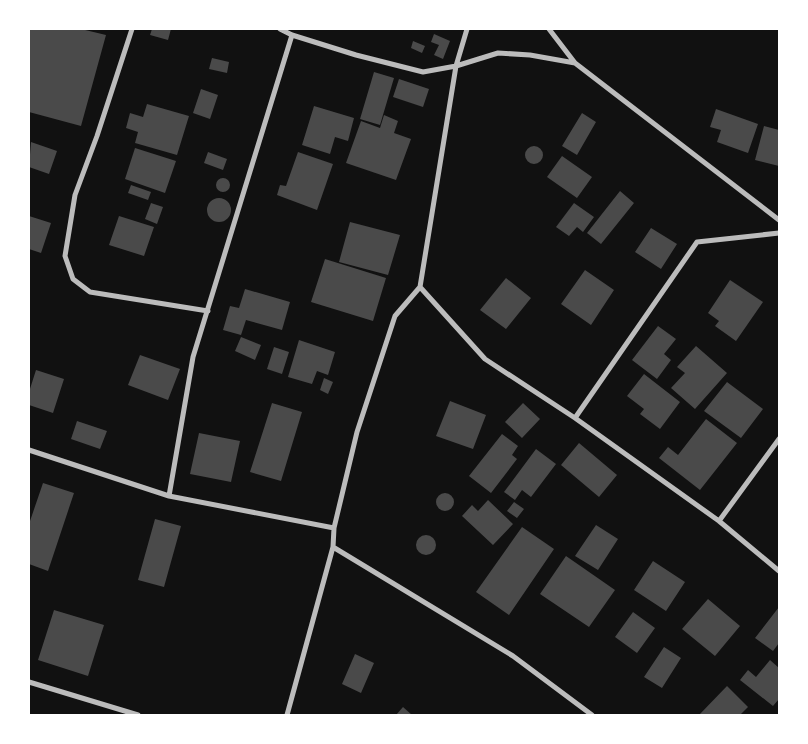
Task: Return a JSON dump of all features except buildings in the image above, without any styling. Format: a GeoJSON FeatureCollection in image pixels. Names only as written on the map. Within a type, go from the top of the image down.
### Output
{"type":"FeatureCollection","features":[{"type":"Feature","properties":{"kind":"street"},"geometry":{"type":"LineString","coordinates":[[132,29],[97,136],[75,195],[66,256],[73,278],[90,292],[208,311]]}},
{"type":"Feature","properties":{"kind":"street"},"geometry":{"type":"LineString","coordinates":[[280,29],[292,35],[356,55],[423,72],[456,66],[498,53],[530,55],[575,63]]}},
{"type":"Feature","properties":{"kind":"street"},"geometry":{"type":"LineString","coordinates":[[287,715],[333,547],[334,528],[357,432],[394,316],[420,287],[456,66],[467,29]]}},
{"type":"Feature","properties":{"kind":"street"},"geometry":{"type":"LineString","coordinates":[[549,29],[575,63],[779,220]]}},
{"type":"Feature","properties":{"kind":"street"},"geometry":{"type":"LineString","coordinates":[[168,496],[193,357],[292,35]]}},
{"type":"Feature","properties":{"kind":"street"},"geometry":{"type":"LineString","coordinates":[[575,418],[697,242],[779,233]]}},
{"type":"Feature","properties":{"kind":"street"},"geometry":{"type":"LineString","coordinates":[[420,287],[485,359],[575,418],[719,522],[779,572]]}},
{"type":"Feature","properties":{"kind":"street"},"geometry":{"type":"LineString","coordinates":[[719,522],[779,439]]}},
{"type":"Feature","properties":{"kind":"street"},"geometry":{"type":"LineString","coordinates":[[29,450],[168,496],[334,528]]}},
{"type":"Feature","properties":{"kind":"street"},"geometry":{"type":"LineString","coordinates":[[333,547],[513,656],[592,715]]}},
{"type":"Feature","properties":{"kind":"street"},"geometry":{"type":"LineString","coordinates":[[29,682],[138,715]]}}]}
